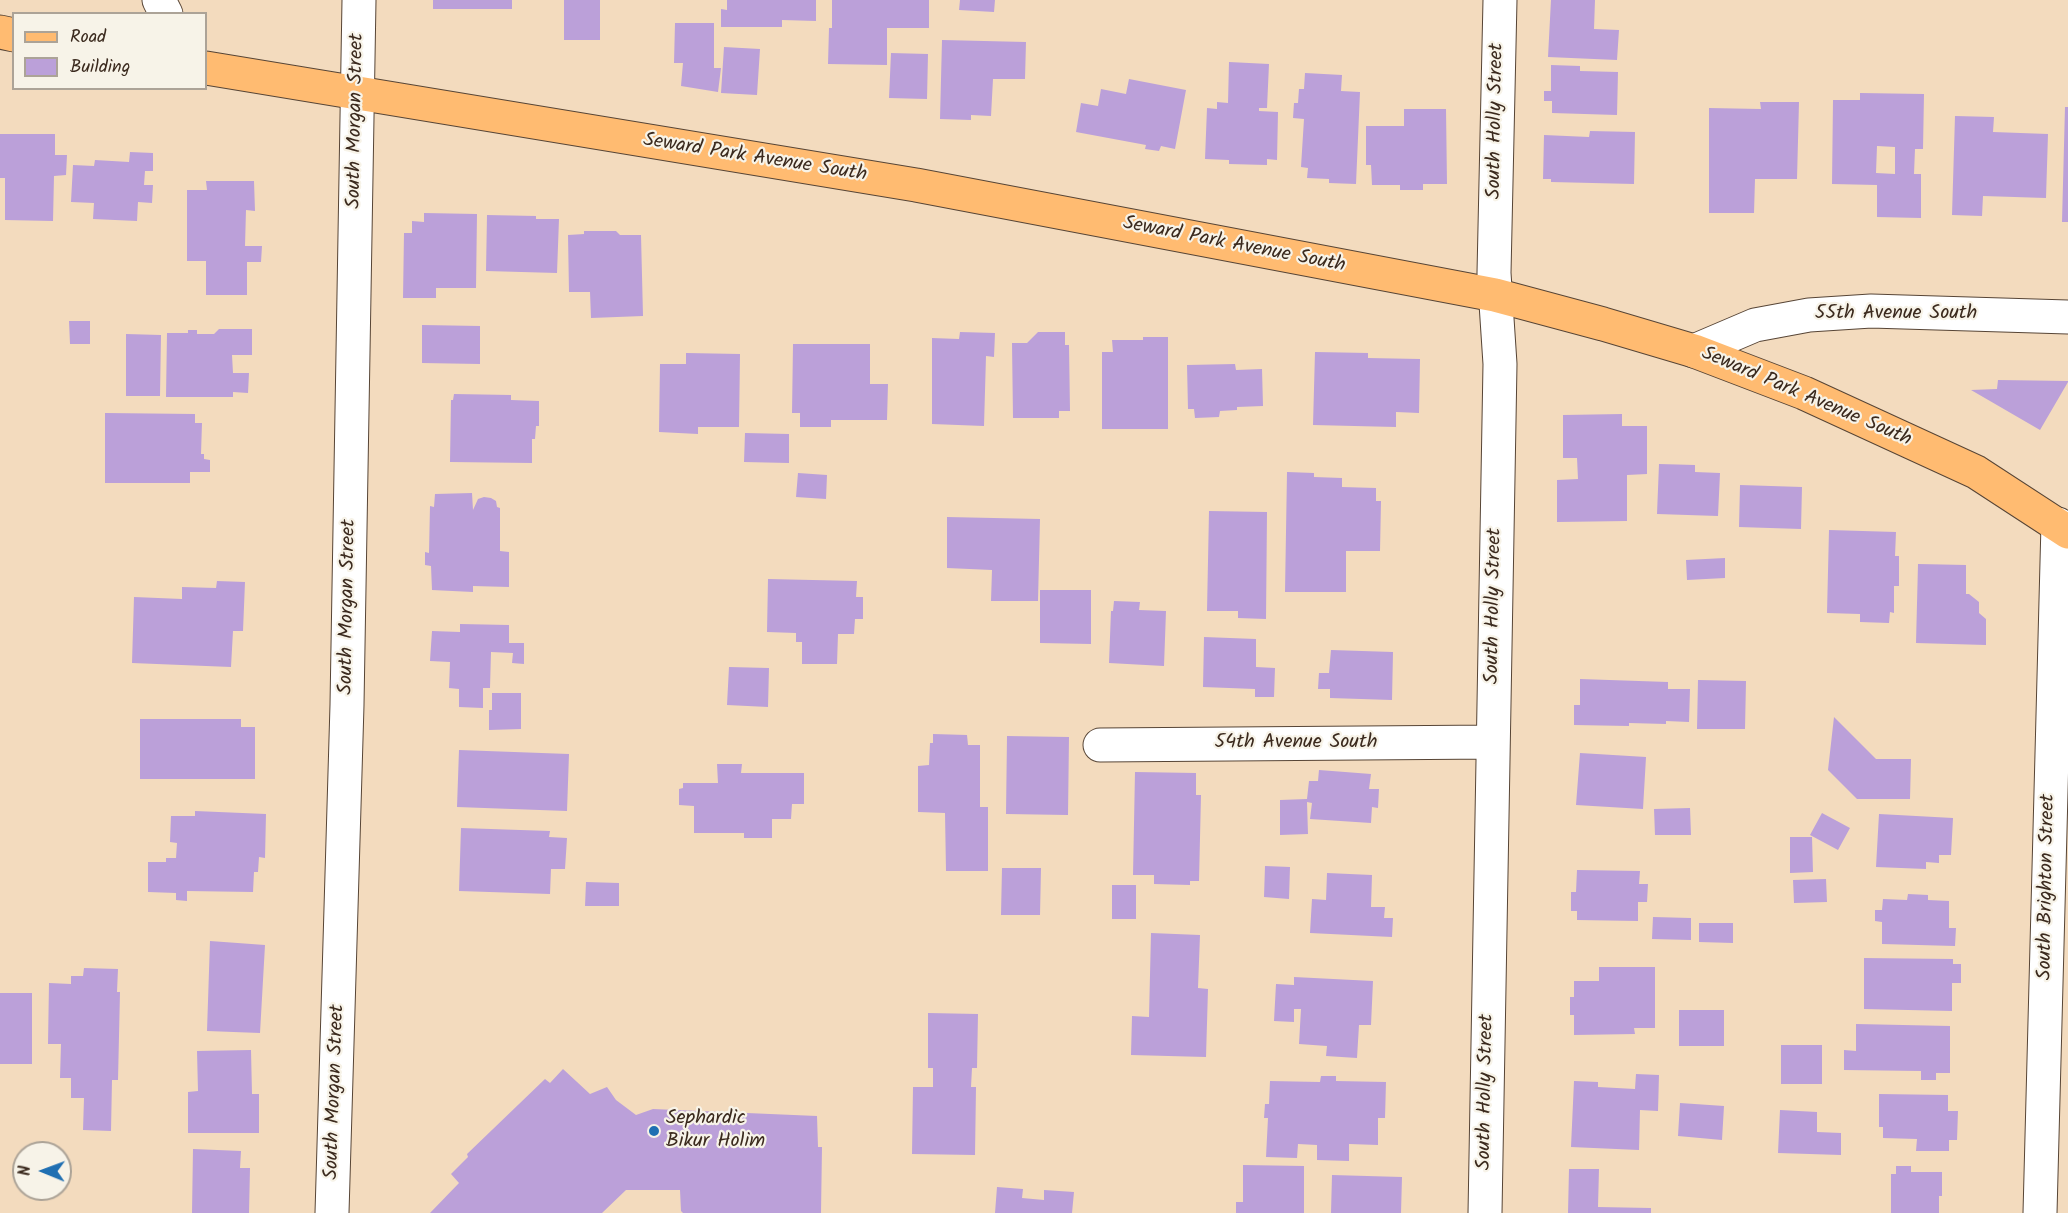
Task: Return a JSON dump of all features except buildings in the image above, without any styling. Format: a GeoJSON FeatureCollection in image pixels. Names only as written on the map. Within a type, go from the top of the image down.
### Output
{"type":"FeatureCollection","features":[{"type":"Feature","properties":{"kind":"main road","name":"Seward Park Avenue South"},"geometry":{"type":"LineString","coordinates":[[207,68],[916,185],[1495,296],[1694,351],[1804,393],[1976,472],[2063,528]]}},
{"type":"Feature","properties":{"kind":"street","name":"South Morgan Street"},"geometry":{"type":"LineString","coordinates":[[332,1213],[347,693],[359,0]]}},
{"type":"Feature","properties":{"kind":"street","name":"South Holly Street"},"geometry":{"type":"LineString","coordinates":[[1485,1213],[1500,364],[1495,296],[1500,0]]}},
{"type":"Feature","properties":{"kind":"street","name":"55th Avenue South"},"geometry":{"type":"LineString","coordinates":[[1694,351],[1755,325],[1809,315],[1871,311],[2068,317]]}},
{"type":"Feature","properties":{"kind":"street","name":"South Brighton Street"},"geometry":{"type":"LineString","coordinates":[[2040,1213],[2063,528]]}},
{"type":"Feature","properties":{"kind":"street","name":"54th Avenue South"},"geometry":{"type":"LineString","coordinates":[[1100,745],[1493,742]]}},
{"type":"Feature","properties":{"kind":"place","name":"Sephardic Bikur Holim"},"geometry":{"type":"Point","coordinates":[654,1131]}}]}
